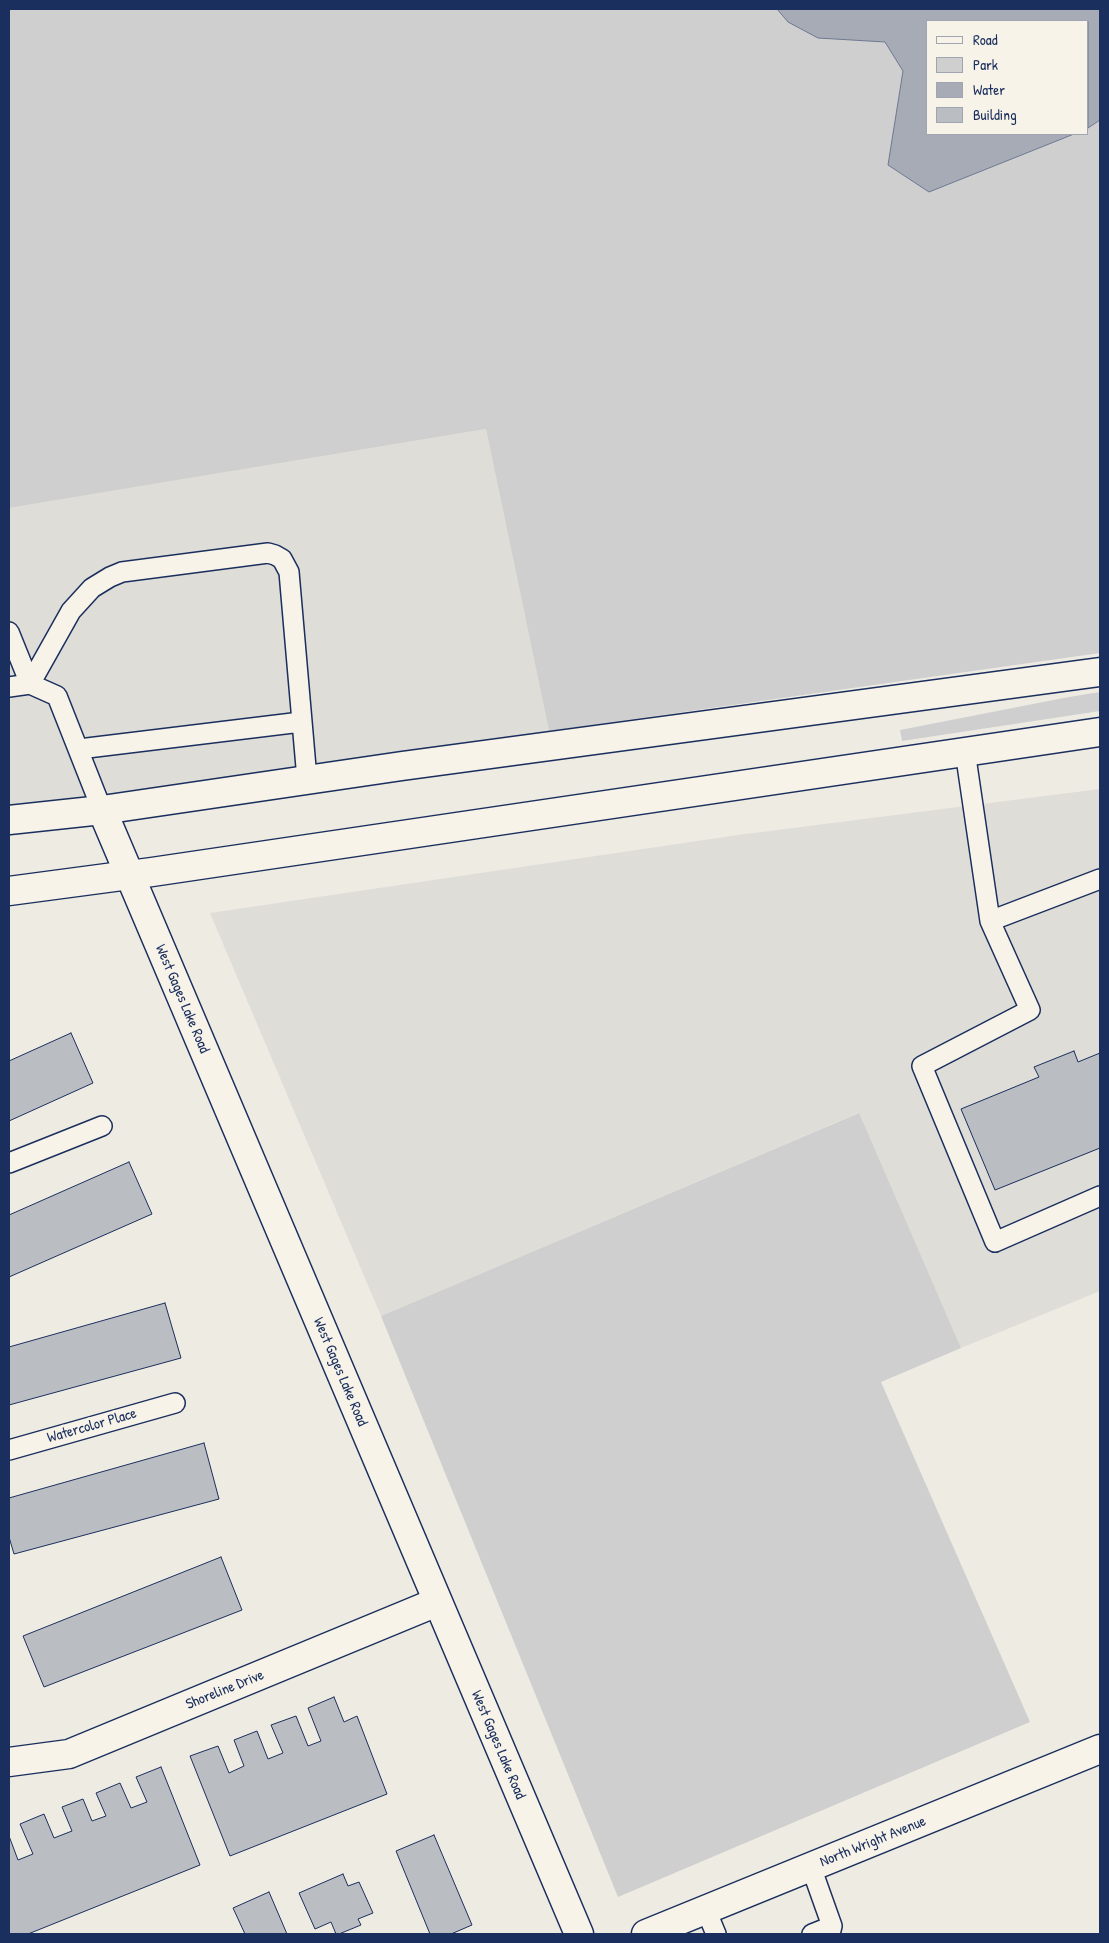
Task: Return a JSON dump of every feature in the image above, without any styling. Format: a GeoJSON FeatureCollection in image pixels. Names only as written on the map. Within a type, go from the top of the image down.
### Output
{"type":"FeatureCollection","features":[{"type":"Feature","properties":{"kind":"main road"},"geometry":{"type":"LineString","coordinates":[[9,820],[102,810],[307,779],[1100,672]]}},
{"type":"Feature","properties":{"kind":"main road"},"geometry":{"type":"LineString","coordinates":[[9,890],[1100,732]]}},
{"type":"Feature","properties":{"kind":"main road","name":"West Gages Lake Road"},"geometry":{"type":"LineString","coordinates":[[102,810],[579,1934]]}},
{"type":"Feature","properties":{"kind":"main road","name":"Shoreline Drive"},"geometry":{"type":"LineString","coordinates":[[9,1762],[69,1754],[437,1602]]}},
{"type":"Feature","properties":{"kind":"main road","name":"North Wright Avenue"},"geometry":{"type":"LineString","coordinates":[[646,1934],[711,1922],[811,1867],[1100,1749]]}},
{"type":"Feature","properties":{"kind":"lane"},"geometry":{"type":"LineString","coordinates":[[30,684],[71,611],[82,597],[92,588],[122,572],[268,553],[275,554],[282,559],[288,572],[307,779]]}},
{"type":"Feature","properties":{"kind":"lane"},"geometry":{"type":"LineString","coordinates":[[9,632],[30,684]]}},
{"type":"Feature","properties":{"kind":"lane"},"geometry":{"type":"LineString","coordinates":[[9,687],[30,684],[57,696],[102,810]]}},
{"type":"Feature","properties":{"kind":"lane"},"geometry":{"type":"LineString","coordinates":[[79,749],[302,722]]}},
{"type":"Feature","properties":{"kind":"lane"},"geometry":{"type":"LineString","coordinates":[[965,751],[990,921],[1030,1010],[922,1066],[995,1242],[1100,1196]]}},
{"type":"Feature","properties":{"kind":"lane"},"geometry":{"type":"LineString","coordinates":[[990,921],[1100,879]]}},
{"type":"Feature","properties":{"kind":"lane"},"geometry":{"type":"LineString","coordinates":[[9,1163],[102,1126]]}},
{"type":"Feature","properties":{"kind":"lane","name":"Watercolor Place"},"geometry":{"type":"LineString","coordinates":[[9,1450],[175,1403]]}},
{"type":"Feature","properties":{"kind":"lane"},"geometry":{"type":"LineString","coordinates":[[811,1867],[831,1930],[812,1934]]}},
{"type":"Feature","properties":{"kind":"shaded area"},"geometry":{"type":"Polygon","coordinates":[[[486,429],[549,731],[9,813],[9,508],[486,429]]]}},
{"type":"Feature","properties":{"kind":"shaded area"},"geometry":{"type":"Polygon","coordinates":[[[1100,789],[1100,1291],[961,1348],[858,1113],[381,1316],[210,913],[738,835],[1100,789]]]}},
{"type":"Feature","properties":{"kind":"green space"},"geometry":{"type":"Polygon","coordinates":[[[9,9],[1100,9],[1100,653],[549,731],[486,429],[9,508],[9,9]]]}},
{"type":"Feature","properties":{"kind":"green space"},"geometry":{"type":"Polygon","coordinates":[[[1100,692],[1100,711],[902,741],[900,730],[1100,692]]]}},
{"type":"Feature","properties":{"kind":"green space"},"geometry":{"type":"Polygon","coordinates":[[[859,1113],[961,1348],[881,1382],[1030,1722],[618,1897],[381,1316],[859,1113]]]}},
{"type":"Feature","properties":{"kind":"water"},"geometry":{"type":"Polygon","coordinates":[[[777,9],[1100,9],[1100,120],[1089,127],[1089,20],[926,20],[926,135],[1072,135],[929,192],[888,165],[903,71],[885,42],[818,38],[788,22],[777,9]]]}},
{"type":"Feature","properties":{"kind":"building"},"geometry":{"type":"Polygon","coordinates":[[[71,1033],[93,1083],[9,1121],[9,1061],[71,1033]]]}},
{"type":"Feature","properties":{"kind":"building"},"geometry":{"type":"Polygon","coordinates":[[[1074,1051],[1078,1062],[1100,1053],[1100,1148],[995,1190],[961,1109],[1039,1077],[1034,1067],[1074,1051]]]}},
{"type":"Feature","properties":{"kind":"building"},"geometry":{"type":"Polygon","coordinates":[[[129,1162],[152,1214],[9,1277],[9,1215],[129,1162]]]}},
{"type":"Feature","properties":{"kind":"building"},"geometry":{"type":"Polygon","coordinates":[[[165,1303],[181,1358],[9,1405],[9,1347],[165,1303]]]}},
{"type":"Feature","properties":{"kind":"building"},"geometry":{"type":"Polygon","coordinates":[[[204,1443],[219,1499],[14,1554],[9,1537],[9,1498],[204,1443]]]}},
{"type":"Feature","properties":{"kind":"building"},"geometry":{"type":"Polygon","coordinates":[[[221,1557],[242,1610],[44,1687],[23,1636],[221,1557]]]}},
{"type":"Feature","properties":{"kind":"building"},"geometry":{"type":"Polygon","coordinates":[[[334,1697],[344,1722],[357,1716],[387,1794],[230,1856],[190,1756],[218,1746],[229,1773],[244,1766],[234,1740],[257,1731],[268,1759],[283,1753],[271,1725],[296,1716],[308,1746],[321,1741],[308,1708],[334,1697]]]}},
{"type":"Feature","properties":{"kind":"building"},"geometry":{"type":"Polygon","coordinates":[[[161,1767],[200,1865],[28,1934],[9,1934],[9,1836],[18,1860],[33,1854],[20,1824],[44,1814],[54,1838],[72,1831],[62,1807],[83,1799],[92,1821],[106,1816],[96,1793],[120,1783],[131,1808],[147,1802],[136,1777],[161,1767]]]}},
{"type":"Feature","properties":{"kind":"building"},"geometry":{"type":"Polygon","coordinates":[[[434,1835],[472,1925],[451,1934],[430,1934],[396,1851],[434,1835]]]}},
{"type":"Feature","properties":{"kind":"building"},"geometry":{"type":"Polygon","coordinates":[[[343,1874],[348,1886],[359,1882],[373,1913],[358,1919],[361,1925],[339,1934],[336,1934],[331,1922],[315,1929],[299,1893],[343,1874]]]}},
{"type":"Feature","properties":{"kind":"building"},"geometry":{"type":"Polygon","coordinates":[[[269,1892],[287,1934],[245,1934],[233,1908],[269,1892]]]}}]}
